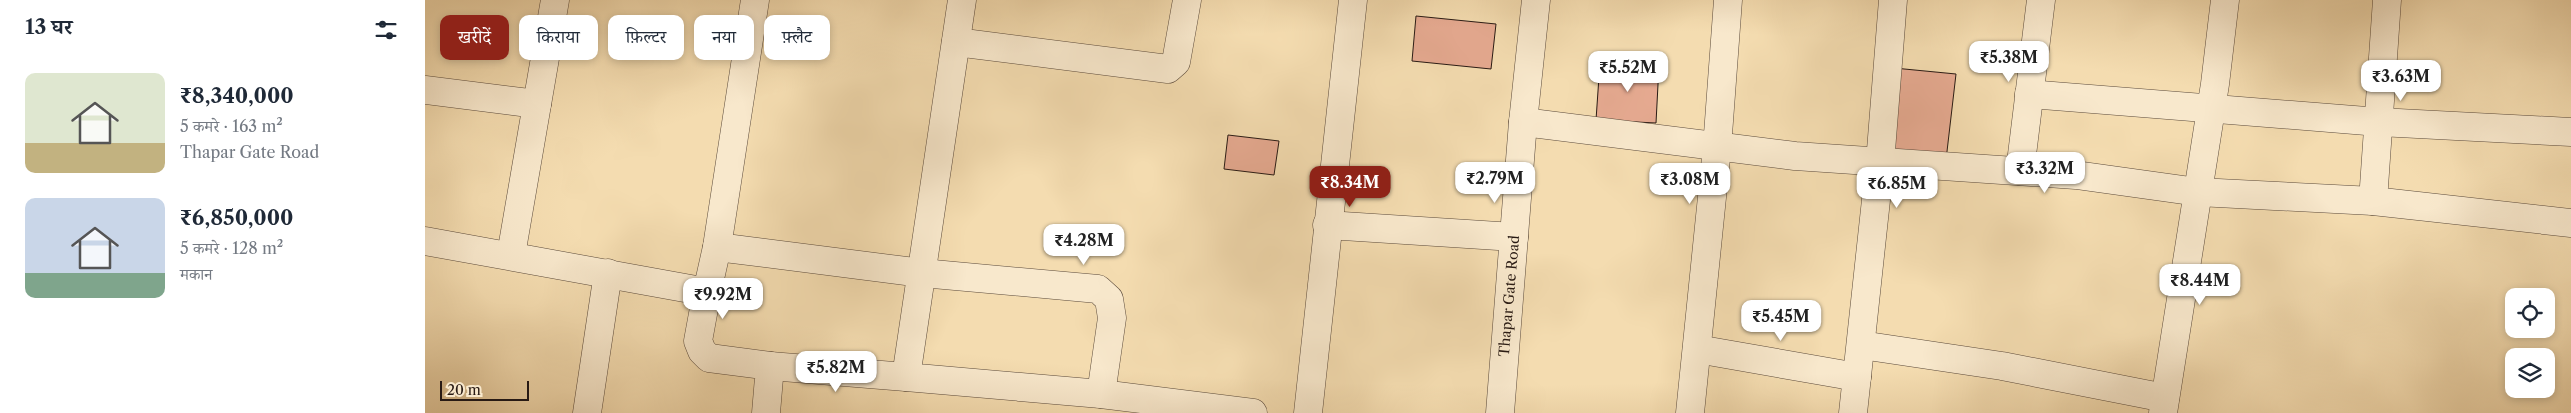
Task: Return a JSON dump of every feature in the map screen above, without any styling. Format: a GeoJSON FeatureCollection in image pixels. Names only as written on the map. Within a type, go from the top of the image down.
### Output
{"type":"FeatureCollection","features":[{"type":"Feature","properties":{"kind":"street"},"geometry":{"type":"LineString","coordinates":[[511,255],[555,0]]}},
{"type":"Feature","properties":{"kind":"street"},"geometry":{"type":"LineString","coordinates":[[755,0],[717,247],[698,340],[702,351],[709,358],[770,366],[1101,394],[1253,413]]}},
{"type":"Feature","properties":{"kind":"street"},"geometry":{"type":"LineString","coordinates":[[906,377],[962,0]]}},
{"type":"Feature","properties":{"kind":"street"},"geometry":{"type":"LineString","coordinates":[[956,42],[1168,68],[1176,62],[1187,0]]}},
{"type":"Feature","properties":{"kind":"street"},"geometry":{"type":"LineString","coordinates":[[1308,413],[1353,0]]}},
{"type":"Feature","properties":{"kind":"street","name":"Thapar Gate Road"},"geometry":{"type":"LineString","coordinates":[[1500,413],[1523,122],[1536,0]]}},
{"type":"Feature","properties":{"kind":"street"},"geometry":{"type":"LineString","coordinates":[[1690,413],[1717,148],[1728,0]]}},
{"type":"Feature","properties":{"kind":"street"},"geometry":{"type":"LineString","coordinates":[[1853,413],[1880,163],[1893,0]]}},
{"type":"Feature","properties":{"kind":"street"},"geometry":{"type":"LineString","coordinates":[[2019,171],[2041,0]]}},
{"type":"Feature","properties":{"kind":"street"},"geometry":{"type":"LineString","coordinates":[[1861,345],[2002,366],[2164,405],[2211,110],[2225,0]]}},
{"type":"Feature","properties":{"kind":"street"},"geometry":{"type":"LineString","coordinates":[[2373,201],[2387,0]]}},
{"type":"Feature","properties":{"kind":"street"},"geometry":{"type":"LineString","coordinates":[[425,90],[537,104]]}},
{"type":"Feature","properties":{"kind":"street"},"geometry":{"type":"LineString","coordinates":[[2029,94],[2379,122],[2571,132]]}},
{"type":"Feature","properties":{"kind":"street"},"geometry":{"type":"LineString","coordinates":[[1523,122],[1717,148],[1880,163],[2076,175],[2198,192],[2373,201],[2571,223]]}},
{"type":"Feature","properties":{"kind":"street"},"geometry":{"type":"LineString","coordinates":[[1327,225],[1514,237]]}},
{"type":"Feature","properties":{"kind":"street"},"geometry":{"type":"LineString","coordinates":[[425,241],[511,255],[707,292]]}},
{"type":"Feature","properties":{"kind":"street"},"geometry":{"type":"LineString","coordinates":[[717,247],[922,273],[1098,289],[1109,299],[1112,318],[1101,394]]}},
{"type":"Feature","properties":{"kind":"street"},"geometry":{"type":"LineString","coordinates":[[587,413],[608,273]]}},
{"type":"Feature","properties":{"kind":"street"},"geometry":{"type":"LineString","coordinates":[[1697,349],[1857,377]]}},
{"type":"Feature","properties":{"kind":"street"},"geometry":{"type":"LineString","coordinates":[[766,413],[770,366]]}},
{"type":"Feature","properties":{"kind":"building"},"geometry":{"type":"Polygon","coordinates":[[[1416,16],[1496,24],[1491,69],[1412,61],[1416,16]]]}},
{"type":"Feature","properties":{"kind":"building"},"geometry":{"type":"Polygon","coordinates":[[[1600,62],[1659,65],[1656,123],[1596,120],[1600,62]]]}},
{"type":"Feature","properties":{"kind":"building"},"geometry":{"type":"Polygon","coordinates":[[[1894,68],[1956,74],[1946,160],[1884,153],[1894,68]]]}},
{"type":"Feature","properties":{"kind":"building"},"geometry":{"type":"Polygon","coordinates":[[[1228,135],[1279,141],[1274,175],[1224,169],[1228,135]]]}}]}
